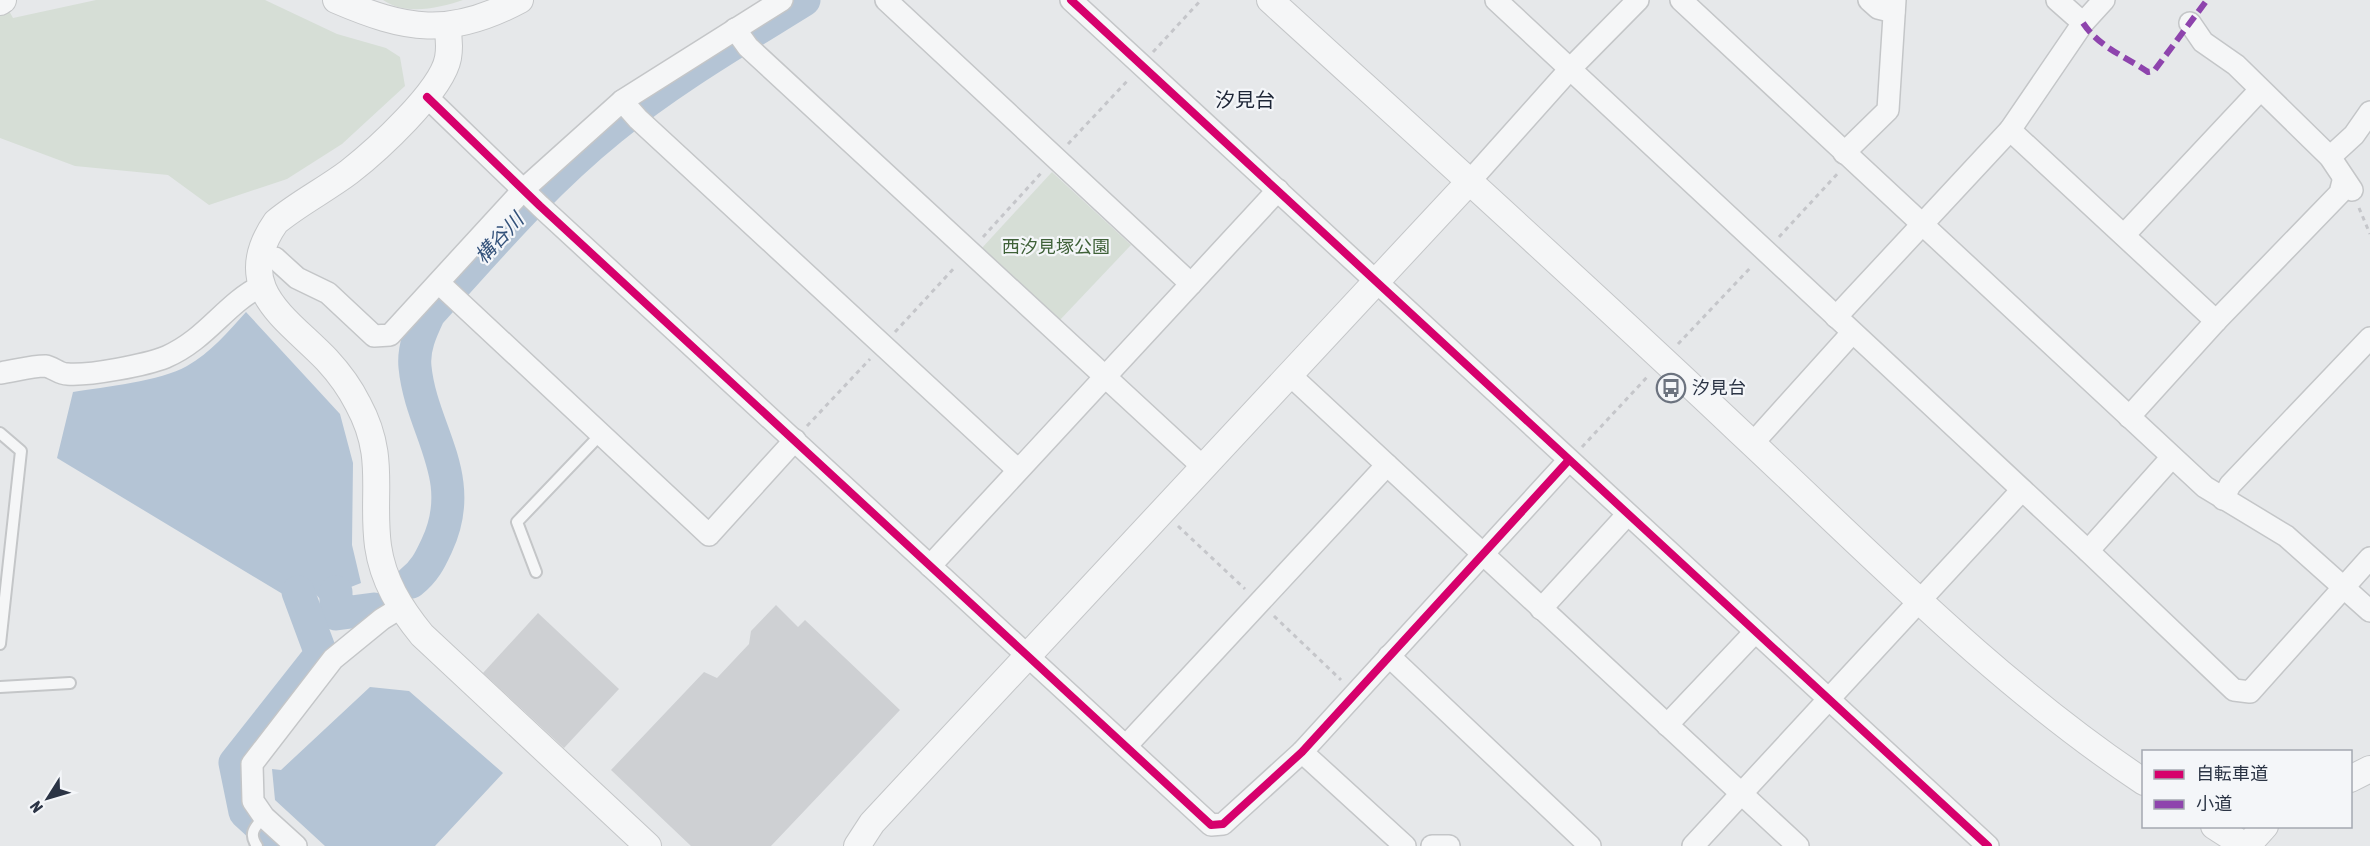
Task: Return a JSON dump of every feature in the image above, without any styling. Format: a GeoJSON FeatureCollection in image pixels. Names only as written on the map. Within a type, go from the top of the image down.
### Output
{"type":"FeatureCollection","features":[{"type":"Feature","properties":{"kind":"street"},"geometry":{"type":"LineString","coordinates":[[336,0],[383,20],[416,26],[447,26],[495,12],[520,0]]}},
{"type":"Feature","properties":{"kind":"street"},"geometry":{"type":"LineString","coordinates":[[261,257],[275,258],[297,278],[328,293],[374,336],[390,335],[447,290],[531,197],[629,109],[740,37],[782,0]]}},
{"type":"Feature","properties":{"kind":"street"},"geometry":{"type":"LineString","coordinates":[[886,0],[1191,284]]}},
{"type":"Feature","properties":{"kind":"street"},"geometry":{"type":"LineString","coordinates":[[1071,0],[1377,280],[1568,461],[1988,846]]}},
{"type":"Feature","properties":{"kind":"street"},"geometry":{"type":"LineString","coordinates":[[1270,0],[1664,360],[1921,601],[2035,701],[2142,781]]}},
{"type":"Feature","properties":{"kind":"street"},"geometry":{"type":"LineString","coordinates":[[1496,0],[2088,551],[2234,690],[2250,692],[2370,558]]}},
{"type":"Feature","properties":{"kind":"street"},"geometry":{"type":"LineString","coordinates":[[857,846],[872,824],[1290,375],[1570,69],[1638,0]]}},
{"type":"Feature","properties":{"kind":"street"},"geometry":{"type":"LineString","coordinates":[[1681,0],[2172,457],[2223,500],[2286,536],[2370,611]]}},
{"type":"Feature","properties":{"kind":"street"},"geometry":{"type":"LineString","coordinates":[[1847,156],[1888,110],[1894,6],[1878,8],[1869,0]]}},
{"type":"Feature","properties":{"kind":"street"},"geometry":{"type":"LineString","coordinates":[[2057,0],[2083,24]]}},
{"type":"Feature","properties":{"kind":"street"},"geometry":{"type":"LineString","coordinates":[[1836,317],[2010,130],[2083,24],[2104,0]]}},
{"type":"Feature","properties":{"kind":"street"},"geometry":{"type":"LineString","coordinates":[[2129,417],[2216,321],[2347,186],[2330,157],[2236,65],[2204,42],[2190,23]]}},
{"type":"Feature","properties":{"kind":"street"},"geometry":{"type":"LineString","coordinates":[[447,26],[450,40],[448,59],[441,77],[427,97],[349,172],[276,222],[268,233],[261,257],[261,286],[271,307],[326,360],[351,390],[369,424],[377,462],[378,545],[385,574],[400,608],[422,635],[648,846]]}},
{"type":"Feature","properties":{"kind":"street"},"geometry":{"type":"LineString","coordinates":[[740,37],[1203,467]]}},
{"type":"Feature","properties":{"kind":"street"},"geometry":{"type":"LineString","coordinates":[[2124,235],[2260,90]]}},
{"type":"Feature","properties":{"kind":"street"},"geometry":{"type":"LineString","coordinates":[[427,97],[531,197],[1211,825],[1223,824],[1302,752],[1568,461]]}},
{"type":"Feature","properties":{"kind":"street"},"geometry":{"type":"LineString","coordinates":[[629,109],[1018,470]]}},
{"type":"Feature","properties":{"kind":"street"},"geometry":{"type":"LineString","coordinates":[[2330,157],[2354,135],[2370,112]]}},
{"type":"Feature","properties":{"kind":"street"},"geometry":{"type":"LineString","coordinates":[[2010,130],[2216,321]]}},
{"type":"Feature","properties":{"kind":"street"},"geometry":{"type":"LineString","coordinates":[[930,566],[1278,190]]}},
{"type":"Feature","properties":{"kind":"street"},"geometry":{"type":"LineString","coordinates":[[0,373],[47,366],[65,375],[108,370],[164,358],[197,339],[245,294],[261,286]]}},
{"type":"Feature","properties":{"kind":"street"},"geometry":{"type":"LineString","coordinates":[[447,290],[709,535],[795,440]]}},
{"type":"Feature","properties":{"kind":"street"},"geometry":{"type":"LineString","coordinates":[[1753,443],[1852,333]]}},
{"type":"Feature","properties":{"kind":"street"},"geometry":{"type":"LineString","coordinates":[[2223,500],[2230,485],[2370,338]]}},
{"type":"Feature","properties":{"kind":"street"},"geometry":{"type":"LineString","coordinates":[[1290,375],[1798,846]]}},
{"type":"Feature","properties":{"kind":"street"},"geometry":{"type":"LineString","coordinates":[[2088,551],[2172,457]]}},
{"type":"Feature","properties":{"kind":"street"},"geometry":{"type":"LineString","coordinates":[[1126,746],[1387,465]]}},
{"type":"Feature","properties":{"kind":"street"},"geometry":{"type":"LineString","coordinates":[[1693,846],[2022,490]]}},
{"type":"Feature","properties":{"kind":"street"},"geometry":{"type":"LineString","coordinates":[[1541,609],[1627,515]]}},
{"type":"Feature","properties":{"kind":"street"},"geometry":{"type":"LineString","coordinates":[[296,846],[258,824],[253,801],[252,764],[333,659],[382,619],[400,608]]}},
{"type":"Feature","properties":{"kind":"street"},"geometry":{"type":"LineString","coordinates":[[1666,725],[1755,632]]}},
{"type":"Feature","properties":{"kind":"street"},"geometry":{"type":"LineString","coordinates":[[1389,656],[1590,846]]}},
{"type":"Feature","properties":{"kind":"street"},"geometry":{"type":"LineString","coordinates":[[1302,752],[1405,846]]}},
{"type":"Feature","properties":{"kind":"street"},"geometry":{"type":"LineString","coordinates":[[2352,778],[2370,769]]}},
{"type":"Feature","properties":{"kind":"street"},"geometry":{"type":"LineString","coordinates":[[2217,828],[2246,846],[2263,828]]}},
{"type":"Feature","properties":{"kind":"street"},"geometry":{"type":"LineString","coordinates":[[1432,846],[1449,846]]}},
{"type":"Feature","properties":{"kind":"lane"},"geometry":{"type":"LineString","coordinates":[[0,433],[21,451],[0,644]]}},
{"type":"Feature","properties":{"kind":"lane"},"geometry":{"type":"LineString","coordinates":[[536,572],[517,522],[601,434]]}},
{"type":"Feature","properties":{"kind":"lane"},"geometry":{"type":"LineString","coordinates":[[0,687],[70,683]]}},
{"type":"Feature","properties":{"kind":"lane"},"geometry":{"type":"LineString","coordinates":[[256,846],[252,839],[258,824]]}},
{"type":"Feature","properties":{"kind":"path"},"geometry":{"type":"LineString","coordinates":[[795,440],[1201,0]]}},
{"type":"Feature","properties":{"kind":"path"},"geometry":{"type":"LineString","coordinates":[[1568,461],[1766,252],[1847,156]]}},
{"type":"Feature","properties":{"kind":"path"},"geometry":{"type":"LineString","coordinates":[[2347,186],[2370,234]]}},
{"type":"Feature","properties":{"kind":"green space"},"geometry":{"type":"Polygon","coordinates":[[[0,0],[3,0],[13,18],[96,0],[265,0],[337,34],[386,48],[400,57],[405,86],[342,144],[287,179],[209,205],[168,175],[75,166],[0,138],[0,0]]]}},
{"type":"Feature","properties":{"kind":"green space"},"geometry":{"type":"Polygon","coordinates":[[[383,0],[463,0],[433,8],[412,9],[392,5],[383,0]]]}},
{"type":"Feature","properties":{"kind":"green space","name":"西汐見塚公園"},"geometry":{"type":"Polygon","coordinates":[[[1052,172],[1131,245],[1059,321],[981,249],[1052,172]]]}},
{"type":"Feature","properties":{"kind":"water"},"geometry":{"type":"Polygon","coordinates":[[[246,312],[340,414],[353,463],[352,545],[361,583],[320,599],[312,590],[286,596],[57,458],[73,392],[163,376],[187,366],[211,348],[246,312]]]}},
{"type":"Feature","properties":{"kind":"water"},"geometry":{"type":"Polygon","coordinates":[[[370,687],[409,691],[503,773],[435,846],[325,846],[275,800],[272,769],[281,770],[370,687]]]}},
{"type":"Feature","properties":{"kind":"building"},"geometry":{"type":"Polygon","coordinates":[[[776,605],[798,627],[805,620],[900,710],[771,846],[691,846],[611,770],[704,672],[717,678],[749,644],[751,631],[776,605]]]}},
{"type":"Feature","properties":{"kind":"building"},"geometry":{"type":"Polygon","coordinates":[[[538,613],[619,689],[564,748],[483,673],[538,613]]]}},
{"type":"Feature","properties":{"kind":"waterway","name":"構谷川"},"geometry":{"type":"LineString","coordinates":[[411,582],[424,569],[437,545],[445,520],[448,497],[446,475],[425,412],[415,367],[416,346],[429,314],[539,195],[611,129],[681,77],[804,0]]}},
{"type":"Feature","properties":{"kind":"waterway"},"geometry":{"type":"LineString","coordinates":[[282,846],[245,812],[235,763],[321,654],[298,592]]}},
{"type":"Feature","properties":{"kind":"waterway","name":"構谷川"},"geometry":{"type":"LineString","coordinates":[[336,592],[336,614],[374,609]]}},
{"type":"Feature","properties":{"kind":"marked path"},"geometry":{"type":"LineString","coordinates":[[2083,23],[2097,39],[2113,51],[2148,72],[2154,71],[2207,0]]}},
{"type":"Feature","properties":{"kind":"cycle path"},"geometry":{"type":"LineString","coordinates":[[1071,0],[1988,846]]}},
{"type":"Feature","properties":{"kind":"cycle path"},"geometry":{"type":"LineString","coordinates":[[427,97],[540,206],[1211,825],[1223,824],[1302,752],[1568,461]]}},
{"type":"Feature","properties":{"kind":"place","name":"汐見台"},"geometry":{"type":"Point","coordinates":[1671,388]}},
{"type":"Feature","properties":{"kind":"district","name":"汐見台"},"geometry":{"type":"Point","coordinates":[1245,100]}}]}
